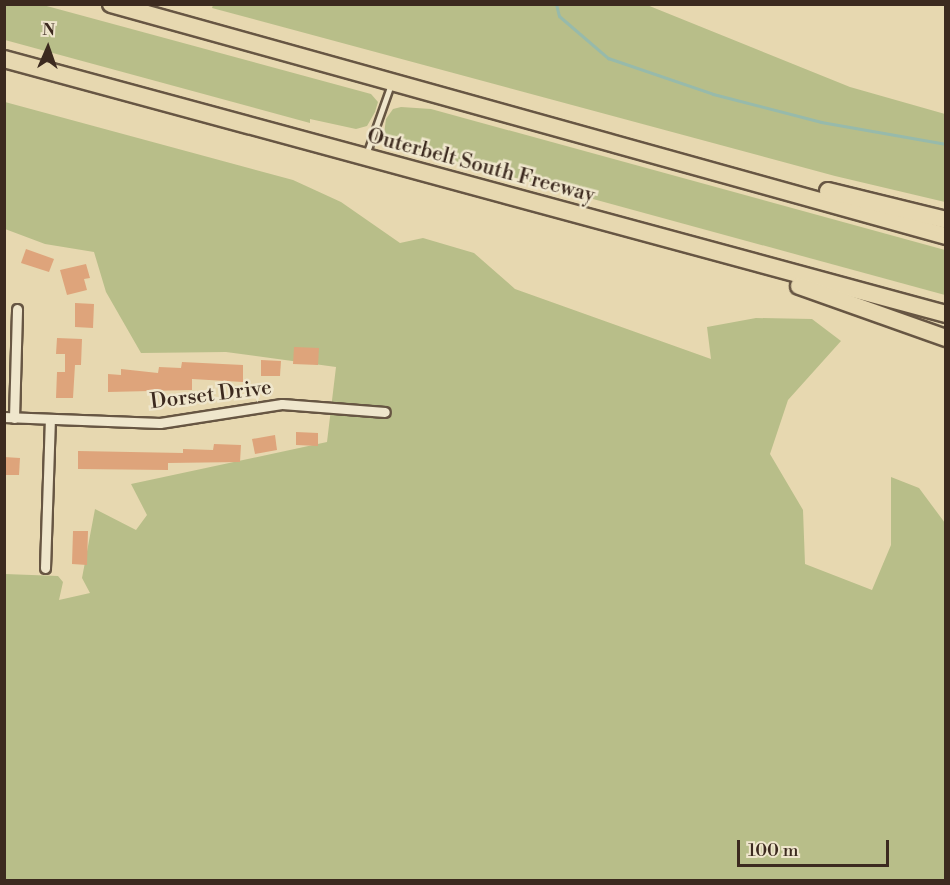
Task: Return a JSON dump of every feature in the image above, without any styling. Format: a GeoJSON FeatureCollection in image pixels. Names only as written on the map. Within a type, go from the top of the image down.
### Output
{"type":"FeatureCollection","features":[{"type":"Feature","properties":{"kind":"highway"},"geometry":{"type":"LineString","coordinates":[[111,4],[718,170],[945,236]]}},
{"type":"Feature","properties":{"kind":"highway","name":"Outerbelt South Freeway"},"geometry":{"type":"LineString","coordinates":[[4,59],[682,245],[945,314]]}},
{"type":"Feature","properties":{"kind":"highway"},"geometry":{"type":"LineString","coordinates":[[718,170],[827,190],[945,220]]}},
{"type":"Feature","properties":{"kind":"highway"},"geometry":{"type":"LineString","coordinates":[[682,245],[945,338]]}},
{"type":"Feature","properties":{"kind":"street"},"geometry":{"type":"LineString","coordinates":[[9,418],[17,309]]}},
{"type":"Feature","properties":{"kind":"street","name":"Dorset Drive"},"geometry":{"type":"LineString","coordinates":[[9,418],[160,423],[282,404],[385,412]]}},
{"type":"Feature","properties":{"kind":"street"},"geometry":{"type":"LineString","coordinates":[[45,568],[50,419]]}},
{"type":"Feature","properties":{"kind":"lane"},"geometry":{"type":"LineString","coordinates":[[366,158],[392,81]]}},
{"type":"Feature","properties":{"kind":"green space"},"geometry":{"type":"Polygon","coordinates":[[[4,5],[43,5],[371,94],[378,102],[367,126],[356,129],[310,119],[310,123],[5,40],[4,5]]]}},
{"type":"Feature","properties":{"kind":"green space"},"geometry":{"type":"Polygon","coordinates":[[[213,5],[647,5],[850,87],[945,114],[945,202],[835,176],[212,8],[213,5]]]}},
{"type":"Feature","properties":{"kind":"green space"},"geometry":{"type":"Polygon","coordinates":[[[5,102],[293,180],[341,202],[400,243],[423,238],[474,253],[515,289],[711,359],[707,327],[756,318],[812,319],[841,341],[788,400],[770,454],[803,510],[805,564],[872,590],[891,545],[891,477],[919,488],[945,523],[945,880],[5,880],[5,574],[58,576],[63,582],[59,600],[90,593],[82,578],[95,509],[136,530],[147,515],[131,484],[327,442],[336,367],[226,352],[141,353],[106,292],[94,252],[45,244],[5,229],[5,102]]]}},
{"type":"Feature","properties":{"kind":"green space"},"geometry":{"type":"Polygon","coordinates":[[[401,107],[431,109],[945,250],[945,295],[395,145],[384,134],[386,119],[393,109],[401,107]]]}},
{"type":"Feature","properties":{"kind":"building"},"geometry":{"type":"Polygon","coordinates":[[[26,249],[54,259],[49,272],[21,263],[26,249]]]}},
{"type":"Feature","properties":{"kind":"building"},"geometry":{"type":"Polygon","coordinates":[[[86,264],[90,278],[84,279],[87,290],[67,295],[60,270],[86,264]]]}},
{"type":"Feature","properties":{"kind":"building"},"geometry":{"type":"Polygon","coordinates":[[[75,303],[94,304],[93,328],[75,327],[75,303]]]}},
{"type":"Feature","properties":{"kind":"building"},"geometry":{"type":"Polygon","coordinates":[[[57,338],[82,339],[81,365],[75,365],[73,398],[56,398],[57,372],[65,372],[65,354],[56,354],[57,338]]]}},
{"type":"Feature","properties":{"kind":"building"},"geometry":{"type":"Polygon","coordinates":[[[294,347],[319,348],[318,365],[293,364],[294,347]]]}},
{"type":"Feature","properties":{"kind":"building"},"geometry":{"type":"Polygon","coordinates":[[[261,360],[281,361],[280,376],[261,376],[261,360]]]}},
{"type":"Feature","properties":{"kind":"building"},"geometry":{"type":"Polygon","coordinates":[[[182,362],[243,365],[243,382],[192,379],[192,390],[108,392],[108,374],[121,375],[121,369],[158,373],[159,367],[181,368],[182,362]]]}},
{"type":"Feature","properties":{"kind":"building"},"geometry":{"type":"Polygon","coordinates":[[[296,432],[318,433],[318,446],[296,445],[296,432]]]}},
{"type":"Feature","properties":{"kind":"building"},"geometry":{"type":"Polygon","coordinates":[[[275,435],[277,450],[255,454],[252,439],[275,435]]]}},
{"type":"Feature","properties":{"kind":"building"},"geometry":{"type":"Polygon","coordinates":[[[214,444],[241,445],[240,462],[168,463],[168,470],[78,469],[78,451],[183,453],[183,449],[213,450],[214,444]]]}},
{"type":"Feature","properties":{"kind":"building"},"geometry":{"type":"Polygon","coordinates":[[[4,457],[20,458],[19,475],[4,475],[4,457]]]}},
{"type":"Feature","properties":{"kind":"building"},"geometry":{"type":"Polygon","coordinates":[[[73,531],[88,531],[87,565],[72,564],[73,531]]]}},
{"type":"Feature","properties":{"kind":"waterway"},"geometry":{"type":"LineString","coordinates":[[556,4],[559,16],[608,58],[713,94],[821,122],[946,144]]}}]}
